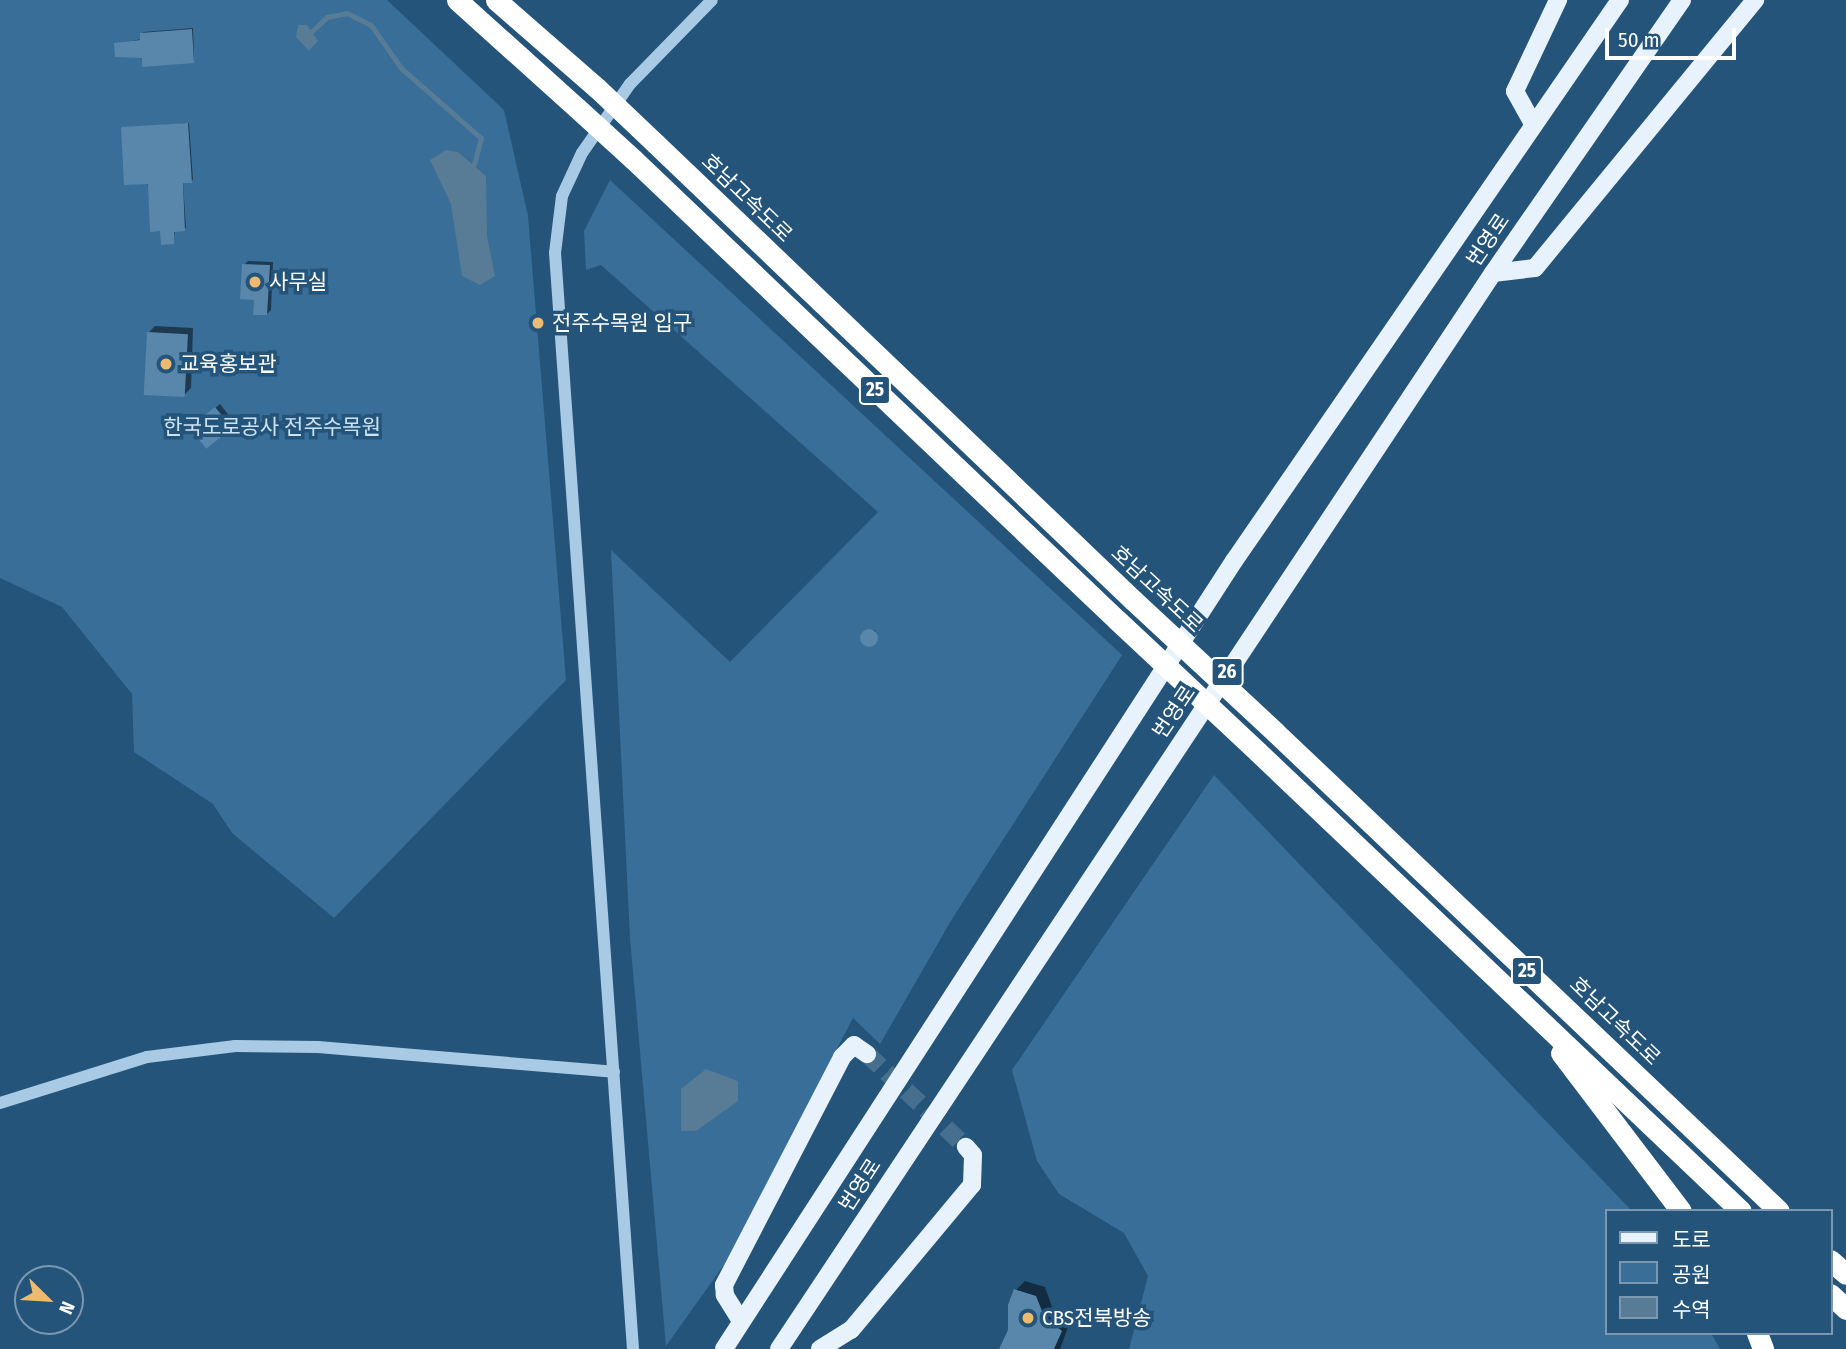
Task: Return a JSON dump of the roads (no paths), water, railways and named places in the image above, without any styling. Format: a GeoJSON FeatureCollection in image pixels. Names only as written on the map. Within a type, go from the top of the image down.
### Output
{"type":"FeatureCollection","features":[{"type":"Feature","properties":{"kind":"highway","name":"25"},"geometry":{"type":"LineString","coordinates":[[457,0],[633,159],[1739,1209]]}},
{"type":"Feature","properties":{"kind":"highway","name":"호남고속도로"},"geometry":{"type":"LineString","coordinates":[[496,0],[597,88],[1777,1209]]}},
{"type":"Feature","properties":{"kind":"highway"},"geometry":{"type":"LineString","coordinates":[[1553,1032],[1560,1052],[1679,1209]]}},
{"type":"Feature","properties":{"kind":"highway"},"geometry":{"type":"LineString","coordinates":[[1832,1262],[1846,1274]]}},
{"type":"Feature","properties":{"kind":"highway"},"geometry":{"type":"LineString","coordinates":[[1832,1296],[1846,1309]]}},
{"type":"Feature","properties":{"kind":"main road"},"geometry":{"type":"LineString","coordinates":[[1532,122],[1515,91],[1558,0]]}},
{"type":"Feature","properties":{"kind":"main road","name":"번영로"},"geometry":{"type":"LineString","coordinates":[[724,1349],[1224,575],[1532,122],[1620,0]]}},
{"type":"Feature","properties":{"kind":"main road","name":"번영로"},"geometry":{"type":"LineString","coordinates":[[779,1349],[1493,273],[1682,0]]}},
{"type":"Feature","properties":{"kind":"main road"},"geometry":{"type":"LineString","coordinates":[[1493,273],[1535,268],[1755,0]]}},
{"type":"Feature","properties":{"kind":"main road"},"geometry":{"type":"LineString","coordinates":[[741,1321],[724,1294],[724,1285],[842,1057],[854,1045],[867,1054]]}},
{"type":"Feature","properties":{"kind":"main road"},"geometry":{"type":"LineString","coordinates":[[820,1349],[850,1330],[972,1185],[973,1156],[966,1147]]}},
{"type":"Feature","properties":{"kind":"street"},"geometry":{"type":"LineString","coordinates":[[633,1349],[555,253],[562,196],[582,153],[630,84],[712,0]]}},
{"type":"Feature","properties":{"kind":"street"},"geometry":{"type":"LineString","coordinates":[[0,1103],[147,1057],[235,1046],[318,1047],[614,1072]]}},
{"type":"Feature","properties":{"kind":"water"},"geometry":{"type":"Polygon","coordinates":[[[298,25],[307,25],[318,41],[309,51],[296,37],[298,25]]]}},
{"type":"Feature","properties":{"kind":"water"},"geometry":{"type":"Polygon","coordinates":[[[446,150],[458,152],[486,176],[487,236],[495,276],[480,285],[462,276],[451,204],[430,160],[446,150]]]}},
{"type":"Feature","properties":{"kind":"water"},"geometry":{"type":"Polygon","coordinates":[[[706,1069],[738,1081],[738,1101],[696,1131],[681,1131],[681,1089],[706,1069]]]}},
{"type":"Feature","properties":{"kind":"waterway"},"geometry":{"type":"LineString","coordinates":[[312,31],[327,17],[347,13],[371,25],[401,68],[481,138],[474,164]]}},
{"type":"Feature","properties":{"kind":"tunnel"},"geometry":{"type":"LineString","coordinates":[[867,1054],[966,1147]]}},
{"type":"Feature","properties":{"kind":"place","name":"사무실"},"geometry":{"type":"Point","coordinates":[255,282]}},
{"type":"Feature","properties":{"kind":"place","name":"전주수목원 입구"},"geometry":{"type":"Point","coordinates":[538,323]}},
{"type":"Feature","properties":{"kind":"place","name":"교육홍보관"},"geometry":{"type":"Point","coordinates":[166,364]}},
{"type":"Feature","properties":{"kind":"place","name":"CBS전북방송"},"geometry":{"type":"Point","coordinates":[1028,1318]}},
{"type":"Feature","properties":{"kind":"park label","name":"한국도로공사 전주수목원"},"geometry":{"type":"Point","coordinates":[272,427]}}]}
